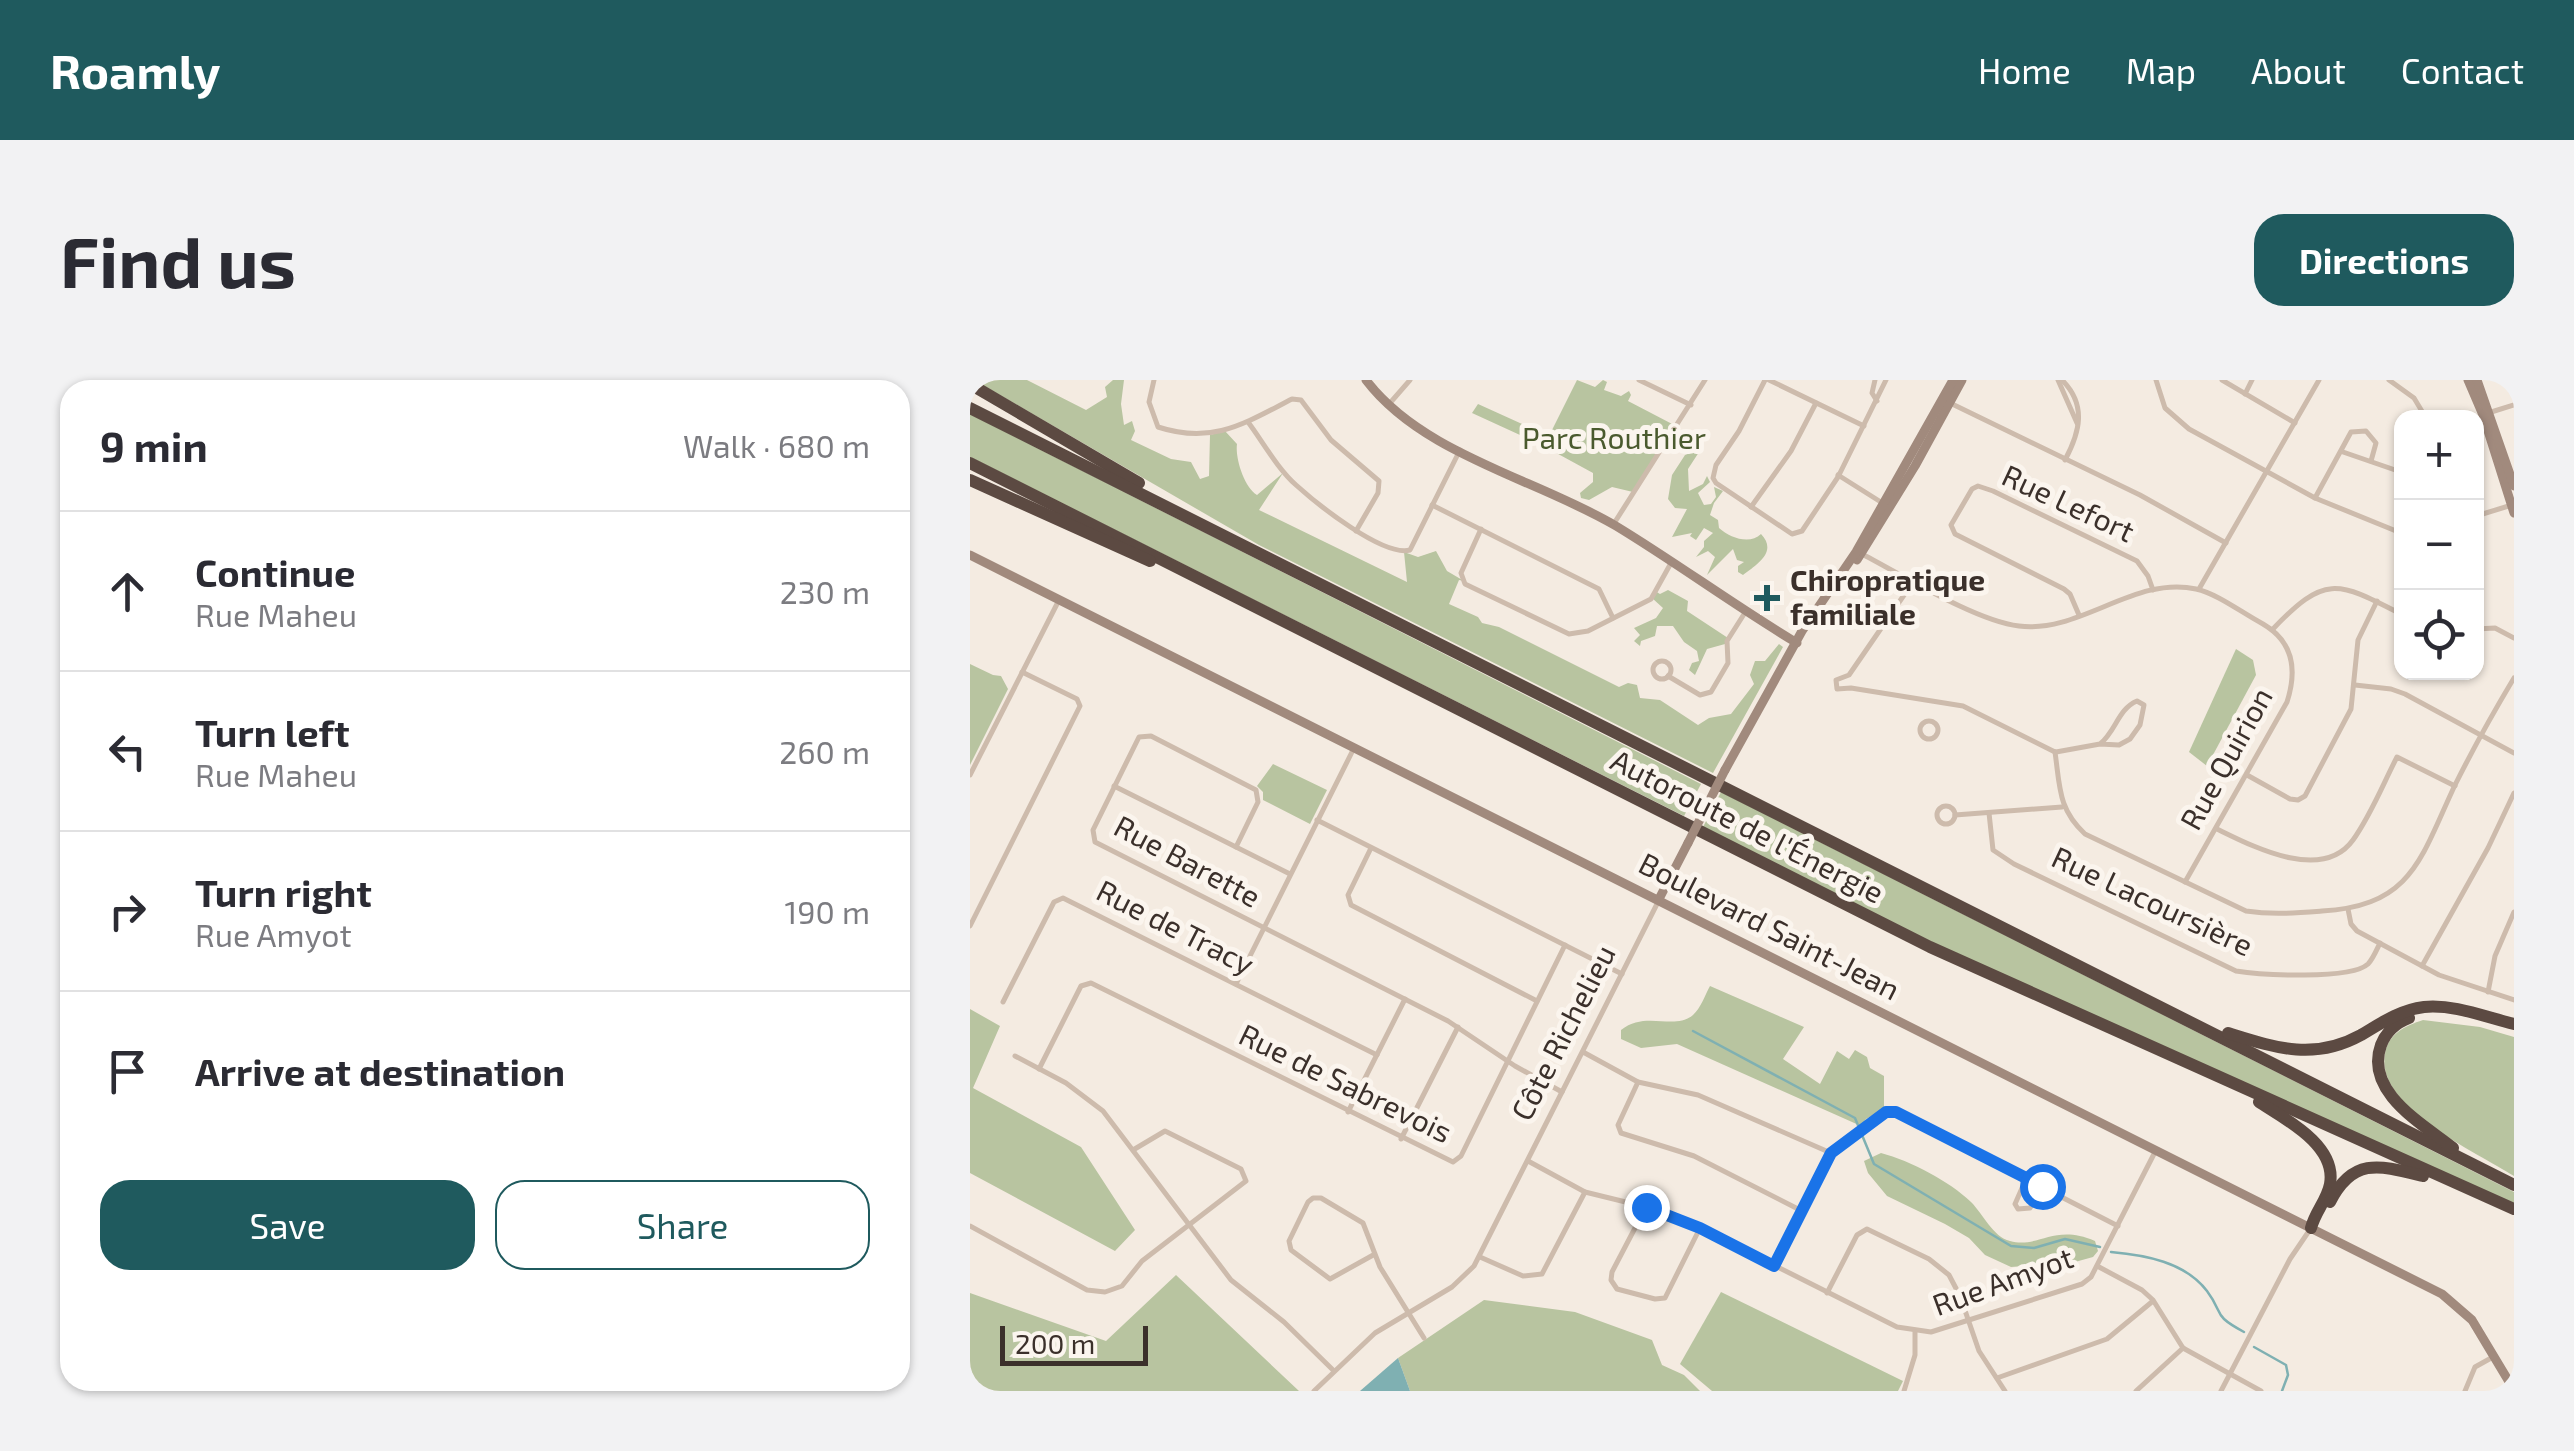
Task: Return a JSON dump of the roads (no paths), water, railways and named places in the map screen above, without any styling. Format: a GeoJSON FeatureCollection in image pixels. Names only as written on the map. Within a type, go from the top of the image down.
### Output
{"type":"FeatureCollection","features":[{"type":"Feature","properties":{"kind":"highway"},"geometry":{"type":"LineString","coordinates":[[970,384],[1214,528]]}},
{"type":"Feature","properties":{"kind":"highway"},"geometry":{"type":"LineString","coordinates":[[970,393],[1021,416]]}},
{"type":"Feature","properties":{"kind":"highway","name":"Autoroute de l'Énergie"},"geometry":{"type":"LineString","coordinates":[[970,408],[2474,1165]]}},
{"type":"Feature","properties":{"kind":"highway","name":"Autoroute de l'Énergie"},"geometry":{"type":"LineString","coordinates":[[970,462],[1930,947],[2514,1210]]}},
{"type":"Feature","properties":{"kind":"highway"},"geometry":{"type":"LineString","coordinates":[[972,479],[1130,554],[1209,583]]}},
{"type":"Feature","properties":{"kind":"highway"},"geometry":{"type":"LineString","coordinates":[[2188,1020],[2264,1046],[2300,1052],[2341,1045],[2399,1014],[2419,1008],[2447,1008],[2514,1024]]}},
{"type":"Feature","properties":{"kind":"highway"},"geometry":{"type":"LineString","coordinates":[[2514,1032],[2450,1015],[2420,1015],[2398,1023],[2380,1048],[2380,1074],[2406,1112],[2474,1165],[2514,1185]]}},
{"type":"Feature","properties":{"kind":"highway"},"geometry":{"type":"LineString","coordinates":[[2228,1081],[2300,1129],[2326,1158],[2330,1184],[2312,1228]]}},
{"type":"Feature","properties":{"kind":"highway"},"geometry":{"type":"LineString","coordinates":[[2312,1228],[2319,1223],[2342,1182],[2359,1170],[2388,1168],[2450,1181]]}},
{"type":"Feature","properties":{"kind":"street"},"geometry":{"type":"LineString","coordinates":[[1154,380],[1149,402],[1158,426],[1209,435],[1238,428],[1292,399],[1301,400],[1331,440],[1379,481],[1378,493],[1356,531]]}},
{"type":"Feature","properties":{"kind":"street"},"geometry":{"type":"LineString","coordinates":[[1366,380],[1388,405],[1421,432],[1614,525],[1797,643]]}},
{"type":"Feature","properties":{"kind":"street"},"geometry":{"type":"LineString","coordinates":[[1388,405],[1410,380]]}},
{"type":"Feature","properties":{"kind":"street"},"geometry":{"type":"LineString","coordinates":[[1638,380],[1690,405]]}},
{"type":"Feature","properties":{"kind":"street"},"geometry":{"type":"LineString","coordinates":[[1614,525],[1705,380]]}},
{"type":"Feature","properties":{"kind":"street"},"geometry":{"type":"LineString","coordinates":[[1864,426],[1767,380],[1713,471],[1716,483],[1785,530],[1802,531],[1838,475],[1864,426],[1877,401],[1886,380]]}},
{"type":"Feature","properties":{"kind":"street"},"geometry":{"type":"LineString","coordinates":[[1875,380],[1872,393],[1877,401]]}},
{"type":"Feature","properties":{"kind":"street","name":"Côte Richelieu"},"geometry":{"type":"LineString","coordinates":[[1946,401],[1953,380]]}},
{"type":"Feature","properties":{"kind":"street","name":"Côte Richelieu"},"geometry":{"type":"LineString","coordinates":[[1314,1391],[1375,1332],[1452,1287],[1480,1256],[1725,770],[1797,643],[1859,553],[1946,401],[1962,380]]}},
{"type":"Feature","properties":{"kind":"street"},"geometry":{"type":"LineString","coordinates":[[2060,380],[2079,428],[2078,438],[2065,460]]}},
{"type":"Feature","properties":{"kind":"street"},"geometry":{"type":"LineString","coordinates":[[2156,380],[2165,408],[2174,418],[2315,498],[2394,530]]}},
{"type":"Feature","properties":{"kind":"street"},"geometry":{"type":"LineString","coordinates":[[2222,380],[2295,423]]}},
{"type":"Feature","properties":{"kind":"street"},"geometry":{"type":"LineString","coordinates":[[2245,394],[2252,380]]}},
{"type":"Feature","properties":{"kind":"street"},"geometry":{"type":"LineString","coordinates":[[2199,589],[2319,380]]}},
{"type":"Feature","properties":{"kind":"street"},"geometry":{"type":"LineString","coordinates":[[2389,380],[2414,398],[2421,410]]}},
{"type":"Feature","properties":{"kind":"street"},"geometry":{"type":"LineString","coordinates":[[2468,380],[2487,413],[2514,486]]}},
{"type":"Feature","properties":{"kind":"street"},"geometry":{"type":"LineString","coordinates":[[2478,380],[2513,508],[2484,514]]}},
{"type":"Feature","properties":{"kind":"street"},"geometry":{"type":"LineString","coordinates":[[1946,401],[2140,495],[2226,544]]}},
{"type":"Feature","properties":{"kind":"street"},"geometry":{"type":"LineString","coordinates":[[1751,508],[1791,451],[1816,403]]}},
{"type":"Feature","properties":{"kind":"street"},"geometry":{"type":"LineString","coordinates":[[2487,413],[2514,405]]}},
{"type":"Feature","properties":{"kind":"street"},"geometry":{"type":"LineString","coordinates":[[1248,422],[1294,483],[1356,531],[1401,552],[1410,550],[1460,450]]}},
{"type":"Feature","properties":{"kind":"street"},"geometry":{"type":"LineString","coordinates":[[2315,498],[2351,432],[2360,430],[2371,435],[2376,443],[2371,461]]}},
{"type":"Feature","properties":{"kind":"street"},"geometry":{"type":"LineString","coordinates":[[2342,451],[2394,469]]}},
{"type":"Feature","properties":{"kind":"street"},"geometry":{"type":"LineString","coordinates":[[1838,475],[1887,506]]}},
{"type":"Feature","properties":{"kind":"street","name":"Rue Lefort"},"geometry":{"type":"LineString","coordinates":[[2080,616],[2064,589],[1955,534],[1952,525],[1972,489],[1978,486],[1992,491],[2137,562],[2153,590]]}},
{"type":"Feature","properties":{"kind":"street"},"geometry":{"type":"LineString","coordinates":[[1432,504],[1599,589],[1613,618]]}},
{"type":"Feature","properties":{"kind":"street"},"geometry":{"type":"LineString","coordinates":[[1482,530],[1461,573],[1466,584],[1569,634],[1588,631],[1651,599],[1671,563]]}},
{"type":"Feature","properties":{"kind":"street"},"geometry":{"type":"LineString","coordinates":[[1859,553],[2002,623],[2023,627],[2060,622],[2176,586],[2199,589],[2272,630],[2298,602],[2314,592],[2341,587],[2394,610]]}},
{"type":"Feature","properties":{"kind":"street","name":"Boulevard Saint-Jean"},"geometry":{"type":"LineString","coordinates":[[970,554],[2454,1302],[2474,1322],[2513,1388]]}},
{"type":"Feature","properties":{"kind":"street"},"geometry":{"type":"LineString","coordinates":[[1913,582],[1849,675],[1838,678],[1834,685],[1839,691],[1852,688],[1931,704],[1963,706],[2055,752],[2100,744],[2120,745],[2140,725],[2144,705],[2137,701],[2126,706],[2100,744]]}},
{"type":"Feature","properties":{"kind":"street"},"geometry":{"type":"LineString","coordinates":[[970,775],[1060,599]]}},
{"type":"Feature","properties":{"kind":"street"},"geometry":{"type":"LineString","coordinates":[[2247,775],[2290,800],[2304,796],[2351,709],[2358,640],[2377,601]]}},
{"type":"Feature","properties":{"kind":"street"},"geometry":{"type":"LineString","coordinates":[[1668,676],[1700,695],[1711,692],[1728,663],[1728,638],[1746,611]]}},
{"type":"Feature","properties":{"kind":"street"},"geometry":{"type":"LineString","coordinates":[[2484,628],[2495,628],[2514,638]]}},
{"type":"Feature","properties":{"kind":"street","name":"Rue Quirion"},"geometry":{"type":"LineString","coordinates":[[2184,882],[2247,775],[2294,682],[2288,649],[2272,630]]}},
{"type":"Feature","properties":{"kind":"street"},"geometry":{"type":"LineString","coordinates":[[970,926],[1080,706],[1077,699],[1022,672]]}},
{"type":"Feature","properties":{"kind":"street"},"geometry":{"type":"LineString","coordinates":[[1849,675],[1852,688]]}},
{"type":"Feature","properties":{"kind":"street"},"geometry":{"type":"LineString","coordinates":[[2055,752],[2062,807],[2085,834],[2246,911],[2269,915],[2348,909],[2373,904],[2401,884],[2421,860],[2481,735],[2514,678]]}},
{"type":"Feature","properties":{"kind":"street"},"geometry":{"type":"LineString","coordinates":[[2355,685],[2406,694],[2514,752]]}},
{"type":"Feature","properties":{"kind":"street"},"geometry":{"type":"LineString","coordinates":[[1930,722],[1931,704]]}},
{"type":"Feature","properties":{"kind":"street","name":"Rue Barette"},"geometry":{"type":"LineString","coordinates":[[1236,847],[1258,800],[1255,790],[1150,736],[1138,739],[1092,830],[1095,842],[1264,928]]}},
{"type":"Feature","properties":{"kind":"street"},"geometry":{"type":"LineString","coordinates":[[1236,984],[1355,746]]}},
{"type":"Feature","properties":{"kind":"street"},"geometry":{"type":"LineString","coordinates":[[2216,829],[2276,857],[2311,859],[2336,855],[2352,843],[2398,758],[2455,786]]}},
{"type":"Feature","properties":{"kind":"street"},"geometry":{"type":"LineString","coordinates":[[1114,786],[1290,874]]}},
{"type":"Feature","properties":{"kind":"street"},"geometry":{"type":"LineString","coordinates":[[2422,966],[2514,793]]}},
{"type":"Feature","properties":{"kind":"street"},"geometry":{"type":"LineString","coordinates":[[1955,815],[2062,807]]}},
{"type":"Feature","properties":{"kind":"street","name":"Rue Lacoursière"},"geometry":{"type":"LineString","coordinates":[[1988,814],[1993,850],[2014,864],[2236,971],[2268,976],[2351,972],[2368,964],[2380,943]]}},
{"type":"Feature","properties":{"kind":"street"},"geometry":{"type":"LineString","coordinates":[[1317,820],[1622,974]]}},
{"type":"Feature","properties":{"kind":"street"},"geometry":{"type":"LineString","coordinates":[[1372,848],[1349,893],[1351,905],[1537,1001]]}},
{"type":"Feature","properties":{"kind":"street","name":"Rue de Tracy"},"geometry":{"type":"LineString","coordinates":[[1002,1002],[1053,903],[1061,898],[1377,1055]]}},
{"type":"Feature","properties":{"kind":"street"},"geometry":{"type":"LineString","coordinates":[[2348,909],[2354,928],[2380,943],[2447,978],[2514,1000]]}},
{"type":"Feature","properties":{"kind":"street"},"geometry":{"type":"LineString","coordinates":[[2488,992],[2495,956],[2514,912]]}},
{"type":"Feature","properties":{"kind":"street"},"geometry":{"type":"LineString","coordinates":[[1264,928],[1458,1027],[1562,1092]]}},
{"type":"Feature","properties":{"kind":"street","name":"Rue de Sabrevois"},"geometry":{"type":"LineString","coordinates":[[1039,1069],[1080,988],[1089,982],[1445,1161],[1457,1161],[1565,945]]}},
{"type":"Feature","properties":{"kind":"street"},"geometry":{"type":"LineString","coordinates":[[1348,1112],[1406,999]]}},
{"type":"Feature","properties":{"kind":"street"},"geometry":{"type":"LineString","coordinates":[[1401,1139],[1458,1027]]}},
{"type":"Feature","properties":{"kind":"street"},"geometry":{"type":"LineString","coordinates":[[1582,1052],[1638,1082],[1698,1095],[1831,1153]]}},
{"type":"Feature","properties":{"kind":"street"},"geometry":{"type":"LineString","coordinates":[[1015,1056],[1096,1104],[1231,1280],[1284,1322],[1333,1370]]}},
{"type":"Feature","properties":{"kind":"street"},"geometry":{"type":"LineString","coordinates":[[1638,1082],[1618,1125],[1621,1133],[1694,1156],[1802,1212]]}},
{"type":"Feature","properties":{"kind":"street"},"geometry":{"type":"LineString","coordinates":[[1774,1266],[1831,1153],[1886,1112],[1896,1112],[2118,1226]]}},
{"type":"Feature","properties":{"kind":"street"},"geometry":{"type":"LineString","coordinates":[[970,1226],[1084,1288],[1102,1293],[1124,1285],[1140,1264],[1246,1180],[1245,1172],[1164,1131],[1133,1150]]}},
{"type":"Feature","properties":{"kind":"street","name":"Rue Amyot"},"geometry":{"type":"LineString","coordinates":[[1528,1160],[1585,1192],[1646,1207],[1700,1228],[1897,1327],[1932,1332],[2082,1284],[2098,1267],[2156,1150]]}},
{"type":"Feature","properties":{"kind":"street"},"geometry":{"type":"LineString","coordinates":[[2026,1179],[2014,1204],[2018,1210],[2030,1208],[2042,1186]]}},
{"type":"Feature","properties":{"kind":"street"},"geometry":{"type":"LineString","coordinates":[[1480,1256],[1523,1276],[1542,1274],[1585,1192]]}},
{"type":"Feature","properties":{"kind":"street"},"geometry":{"type":"LineString","coordinates":[[1375,1254],[1330,1278],[1292,1250],[1288,1242],[1308,1202],[1318,1197],[1358,1218],[1424,1338]]}},
{"type":"Feature","properties":{"kind":"street"},"geometry":{"type":"LineString","coordinates":[[1646,1207],[1612,1272],[1611,1280],[1617,1289],[1666,1298],[1700,1228]]}},
{"type":"Feature","properties":{"kind":"street"},"geometry":{"type":"LineString","coordinates":[[2221,1391],[2290,1259],[2312,1228]]}},
{"type":"Feature","properties":{"kind":"street"},"geometry":{"type":"LineString","coordinates":[[1827,1293],[1857,1235],[1867,1229],[1940,1266],[1950,1276],[1980,1351],[2005,1391]]}},
{"type":"Feature","properties":{"kind":"street"},"geometry":{"type":"LineString","coordinates":[[2098,1267],[2153,1300],[2183,1348],[2261,1390]]}},
{"type":"Feature","properties":{"kind":"street"},"geometry":{"type":"LineString","coordinates":[[1997,1378],[2108,1339],[2153,1300]]}},
{"type":"Feature","properties":{"kind":"street"},"geometry":{"type":"LineString","coordinates":[[1904,1391],[1914,1356],[1915,1332]]}},
{"type":"Feature","properties":{"kind":"street"},"geometry":{"type":"LineString","coordinates":[[2136,1391],[2183,1348]]}},
{"type":"Feature","properties":{"kind":"street"},"geometry":{"type":"LineString","coordinates":[[2465,1391],[2474,1367],[2493,1357]]}},
{"type":"Feature","properties":{"kind":"water"},"geometry":{"type":"Polygon","coordinates":[[[1398,1358],[1410,1391],[1360,1391],[1398,1358]]]}},
{"type":"Feature","properties":{"kind":"waterway"},"geometry":{"type":"LineString","coordinates":[[1693,1031],[1855,1118],[1874,1164],[2011,1246],[2034,1248],[2065,1239],[2100,1247]]}},
{"type":"Feature","properties":{"kind":"waterway"},"geometry":{"type":"LineString","coordinates":[[2111,1252],[2151,1258],[2188,1273],[2207,1291],[2223,1317],[2244,1332]]}},
{"type":"Feature","properties":{"kind":"waterway"},"geometry":{"type":"LineString","coordinates":[[2254,1347],[2286,1365],[2288,1375],[2282,1391]]}},
{"type":"Feature","properties":{"kind":"place","name":"Chiropratique familiale"},"geometry":{"type":"Point","coordinates":[1767,598]}},
{"type":"Feature","properties":{"kind":"park label","name":"Parc Routhier"},"geometry":{"type":"Point","coordinates":[1614,439]}}]}
